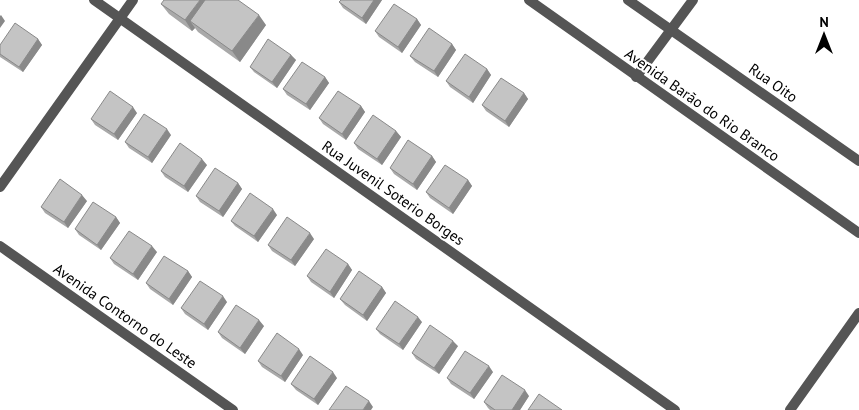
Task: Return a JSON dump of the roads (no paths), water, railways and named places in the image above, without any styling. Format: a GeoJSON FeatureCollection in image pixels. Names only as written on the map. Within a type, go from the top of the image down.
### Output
{"type":"FeatureCollection","features":[{"type":"Feature","properties":{"kind":"street","name":"Rua Juvenil Soterio Borges"},"geometry":{"type":"LineString","coordinates":[[94,0],[674,410]]}},
{"type":"Feature","properties":{"kind":"street"},"geometry":{"type":"LineString","coordinates":[[0,187],[133,0]]}},
{"type":"Feature","properties":{"kind":"street","name":"Avenida Barão do Rio Branco"},"geometry":{"type":"LineString","coordinates":[[529,0],[859,233]]}},
{"type":"Feature","properties":{"kind":"street","name":"Rua Oito"},"geometry":{"type":"LineString","coordinates":[[628,0],[859,161]]}},
{"type":"Feature","properties":{"kind":"street"},"geometry":{"type":"LineString","coordinates":[[636,77],[694,0]]}},
{"type":"Feature","properties":{"kind":"street","name":"Avenida Contorno do Leste"},"geometry":{"type":"LineString","coordinates":[[0,246],[233,410]]}},
{"type":"Feature","properties":{"kind":"street"},"geometry":{"type":"LineString","coordinates":[[790,410],[859,313]]}}]}
